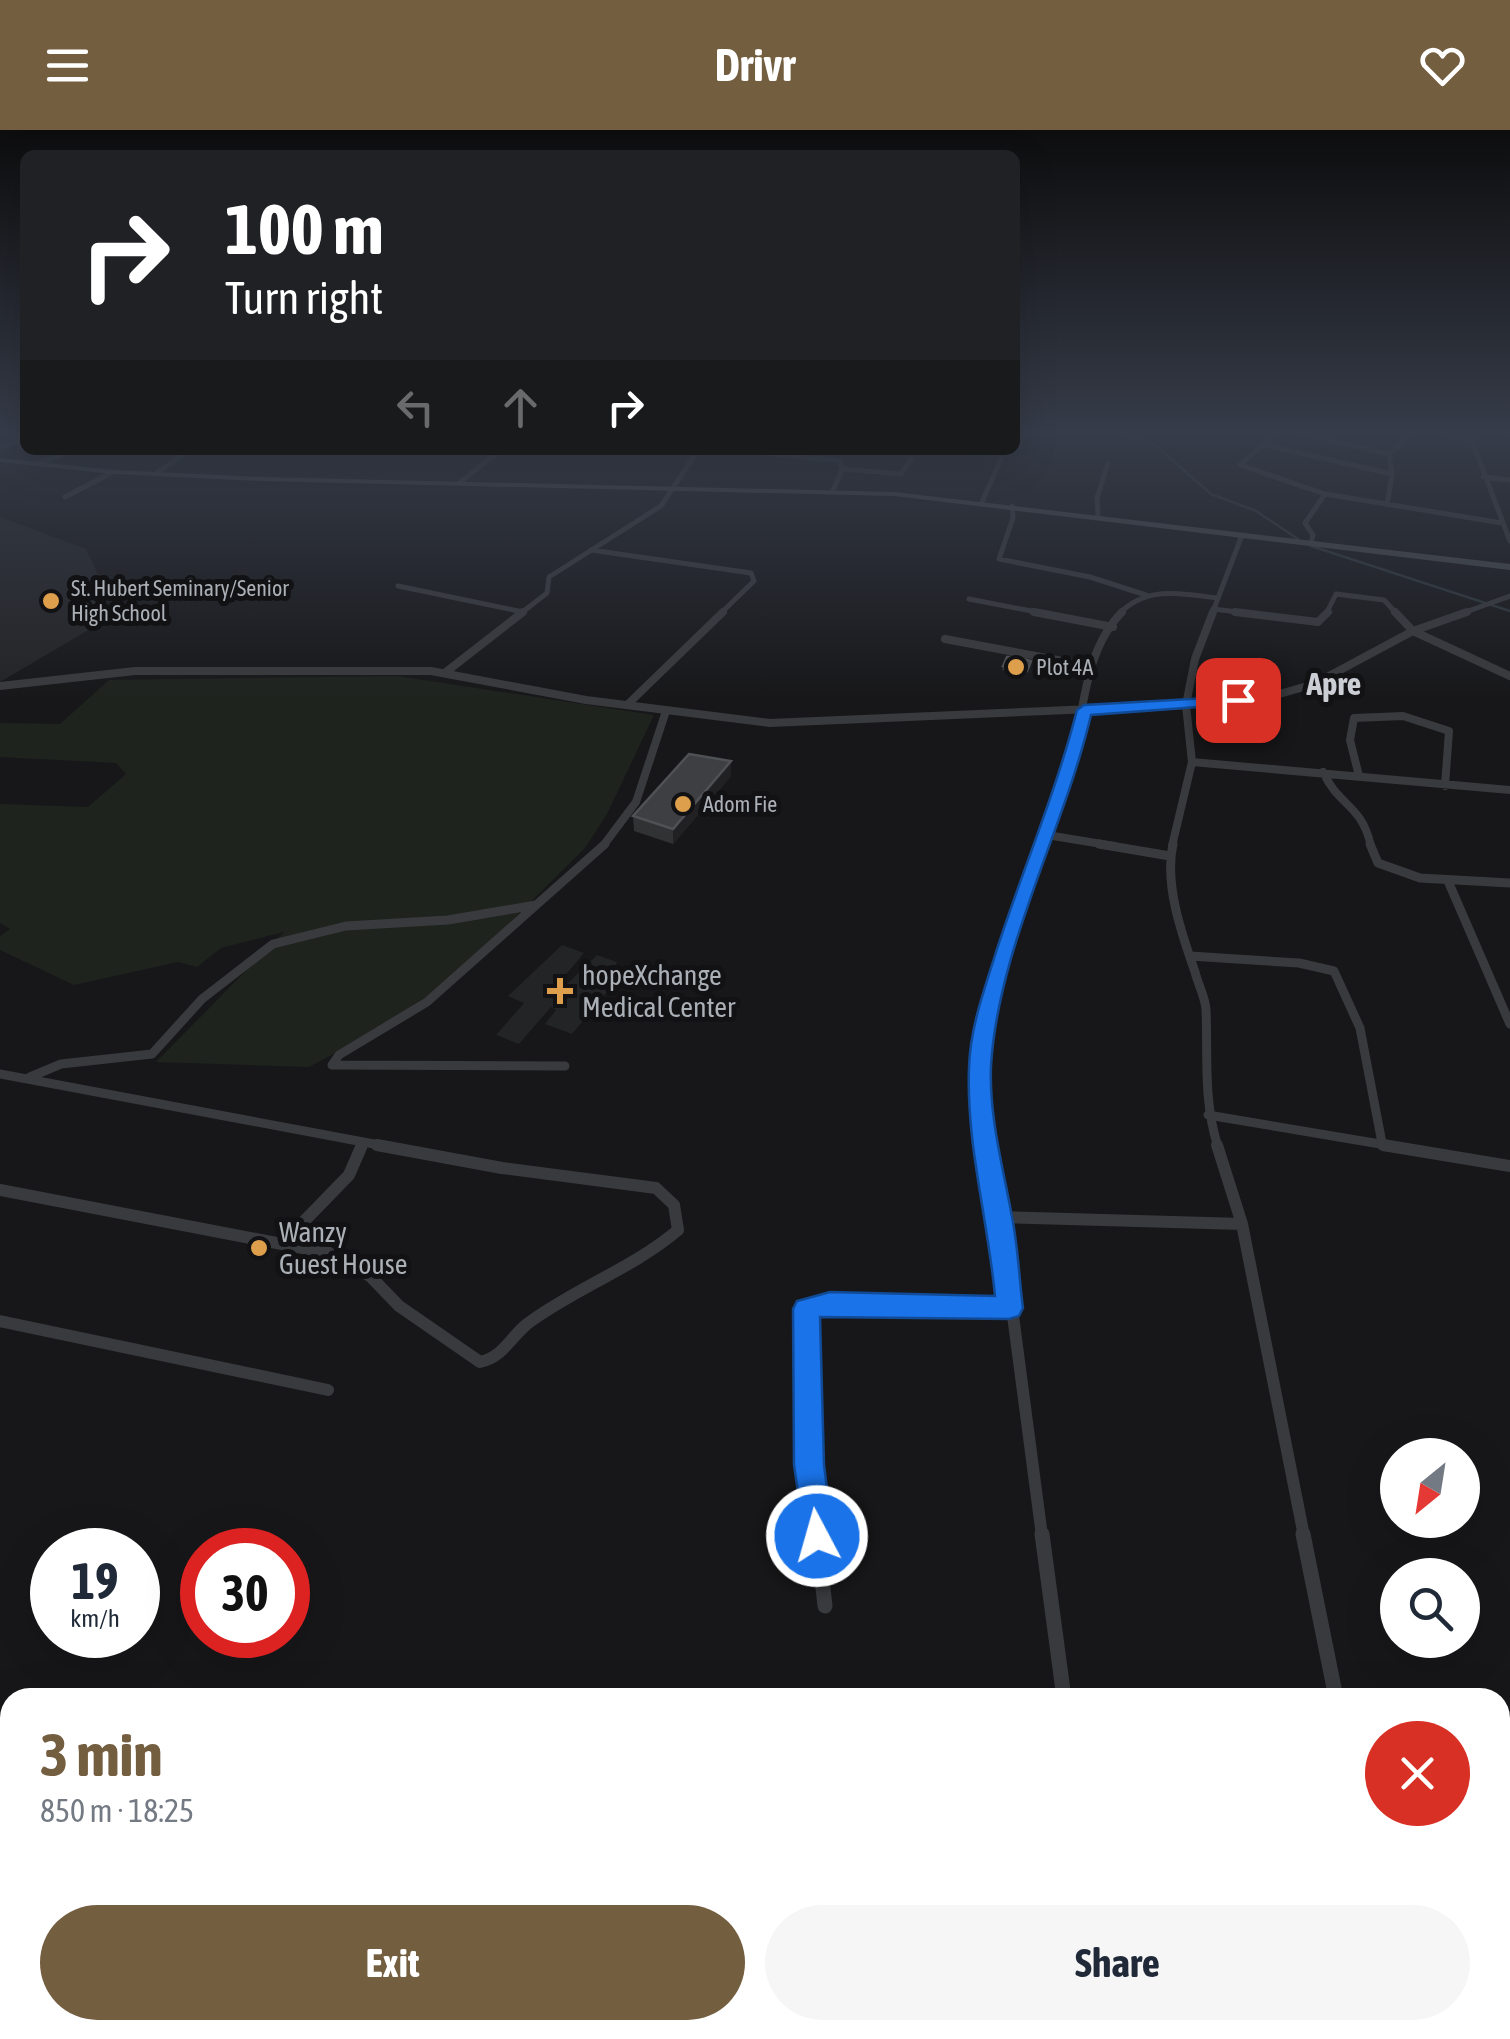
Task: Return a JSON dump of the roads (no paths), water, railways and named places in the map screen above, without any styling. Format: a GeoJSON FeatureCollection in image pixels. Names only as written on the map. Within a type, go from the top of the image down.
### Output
{"type":"FeatureCollection","features":[{"type":"Feature","properties":{"kind":"street"},"geometry":{"type":"LineString","coordinates":[[446,672],[547,594],[550,577],[634,523]]}},
{"type":"Feature","properties":{"kind":"street"},"geometry":{"type":"LineString","coordinates":[[1011,523],[999,558],[1090,577],[1148,595],[1216,598]]}},
{"type":"Feature","properties":{"kind":"street"},"geometry":{"type":"LineString","coordinates":[[1152,523],[1510,567]]}},
{"type":"Feature","properties":{"kind":"street"},"geometry":{"type":"LineString","coordinates":[[1304,523],[1313,535],[1311,543]]}},
{"type":"Feature","properties":{"kind":"street"},"geometry":{"type":"LineString","coordinates":[[1502,523],[1510,541]]}},
{"type":"Feature","properties":{"kind":"street"},"geometry":{"type":"LineString","coordinates":[[1242,535],[1216,598],[1186,705],[1192,762],[1170,856],[1174,895],[1206,1007],[1202,1035],[1208,1115],[1242,1224],[1334,1688]]}},
{"type":"Feature","properties":{"kind":"street"},"geometry":{"type":"LineString","coordinates":[[592,550],[740,570],[750,574],[754,581],[627,705]]}},
{"type":"Feature","properties":{"kind":"street"},"geometry":{"type":"LineString","coordinates":[[398,586],[522,612]]}},
{"type":"Feature","properties":{"kind":"street"},"geometry":{"type":"LineString","coordinates":[[1063,1688],[1009,1308],[1000,1217],[987,1163],[980,1068],[989,1006],[1067,780],[1090,666],[1123,608],[1148,595]]}},
{"type":"Feature","properties":{"kind":"street"},"geometry":{"type":"LineString","coordinates":[[1213,609],[1318,622],[1324,620],[1332,596],[1384,600],[1413,631],[1510,676]]}},
{"type":"Feature","properties":{"kind":"street"},"geometry":{"type":"LineString","coordinates":[[0,686],[135,671],[446,672],[666,711],[797,724],[1186,705],[1283,693],[1314,684],[1413,631],[1510,596]]}},
{"type":"Feature","properties":{"kind":"street"},"geometry":{"type":"LineString","coordinates":[[969,600],[1113,626]]}},
{"type":"Feature","properties":{"kind":"street"},"geometry":{"type":"LineString","coordinates":[[945,639],[1090,666]]}},
{"type":"Feature","properties":{"kind":"street"},"geometry":{"type":"LineString","coordinates":[[565,1066],[332,1065],[338,1056],[427,1002],[603,847],[626,818],[644,783],[666,711]]}},
{"type":"Feature","properties":{"kind":"street"},"geometry":{"type":"LineString","coordinates":[[1359,776],[1348,743],[1349,730],[1354,718],[1378,716],[1434,724],[1449,731],[1445,786]]}},
{"type":"Feature","properties":{"kind":"street"},"geometry":{"type":"LineString","coordinates":[[1192,762],[1510,790]]}},
{"type":"Feature","properties":{"kind":"street"},"geometry":{"type":"LineString","coordinates":[[1322,772],[1331,794],[1363,818],[1378,862],[1388,870],[1448,880],[1510,884]]}},
{"type":"Feature","properties":{"kind":"street"},"geometry":{"type":"LineString","coordinates":[[1047,834],[1170,856]]}},
{"type":"Feature","properties":{"kind":"street"},"geometry":{"type":"LineString","coordinates":[[1448,880],[1510,1024]]}},
{"type":"Feature","properties":{"kind":"street"},"geometry":{"type":"LineString","coordinates":[[29,1077],[61,1064],[152,1054],[202,999],[273,944],[346,926],[464,918],[538,905]]}},
{"type":"Feature","properties":{"kind":"street"},"geometry":{"type":"LineString","coordinates":[[1190,956],[1300,963],[1334,972],[1360,1028],[1382,1143]]}},
{"type":"Feature","properties":{"kind":"street"},"geometry":{"type":"LineString","coordinates":[[0,1074],[502,1168],[656,1188],[675,1203],[678,1230],[638,1262],[567,1298],[524,1326],[502,1355],[480,1362],[399,1306],[349,1261],[282,1244],[0,1190]]}},
{"type":"Feature","properties":{"kind":"street"},"geometry":{"type":"LineString","coordinates":[[1208,1115],[1510,1166]]}},
{"type":"Feature","properties":{"kind":"street"},"geometry":{"type":"LineString","coordinates":[[282,1244],[349,1174],[363,1142]]}},
{"type":"Feature","properties":{"kind":"street"},"geometry":{"type":"LineString","coordinates":[[1000,1217],[1242,1224]]}},
{"type":"Feature","properties":{"kind":"street"},"geometry":{"type":"LineString","coordinates":[[825,1606],[809,1465],[806,1309],[830,1303],[1009,1308]]}},
{"type":"Feature","properties":{"kind":"street"},"geometry":{"type":"LineString","coordinates":[[0,1321],[328,1390]]}},
{"type":"Feature","properties":{"kind":"waterway"},"geometry":{"type":"LineString","coordinates":[[1274,523],[1298,539]]}},
{"type":"Feature","properties":{"kind":"waterway"},"geometry":{"type":"LineString","coordinates":[[1311,546],[1510,611]]}},
{"type":"Feature","properties":{"kind":"place","name":"St. Hubert Seminary/Senior High School"},"geometry":{"type":"Point","coordinates":[51,601]}},
{"type":"Feature","properties":{"kind":"place","name":"Plot 4A"},"geometry":{"type":"Point","coordinates":[1016,667]}},
{"type":"Feature","properties":{"kind":"place","name":"Adom Fie"},"geometry":{"type":"Point","coordinates":[683,804]}},
{"type":"Feature","properties":{"kind":"place","name":"hopeXchange Medical Center"},"geometry":{"type":"Point","coordinates":[560,991]}},
{"type":"Feature","properties":{"kind":"place","name":"Wanzy Guest House"},"geometry":{"type":"Point","coordinates":[259,1248]}},
{"type":"Feature","properties":{"kind":"district","name":"Apre"},"geometry":{"type":"Point","coordinates":[1334,684]}}]}
